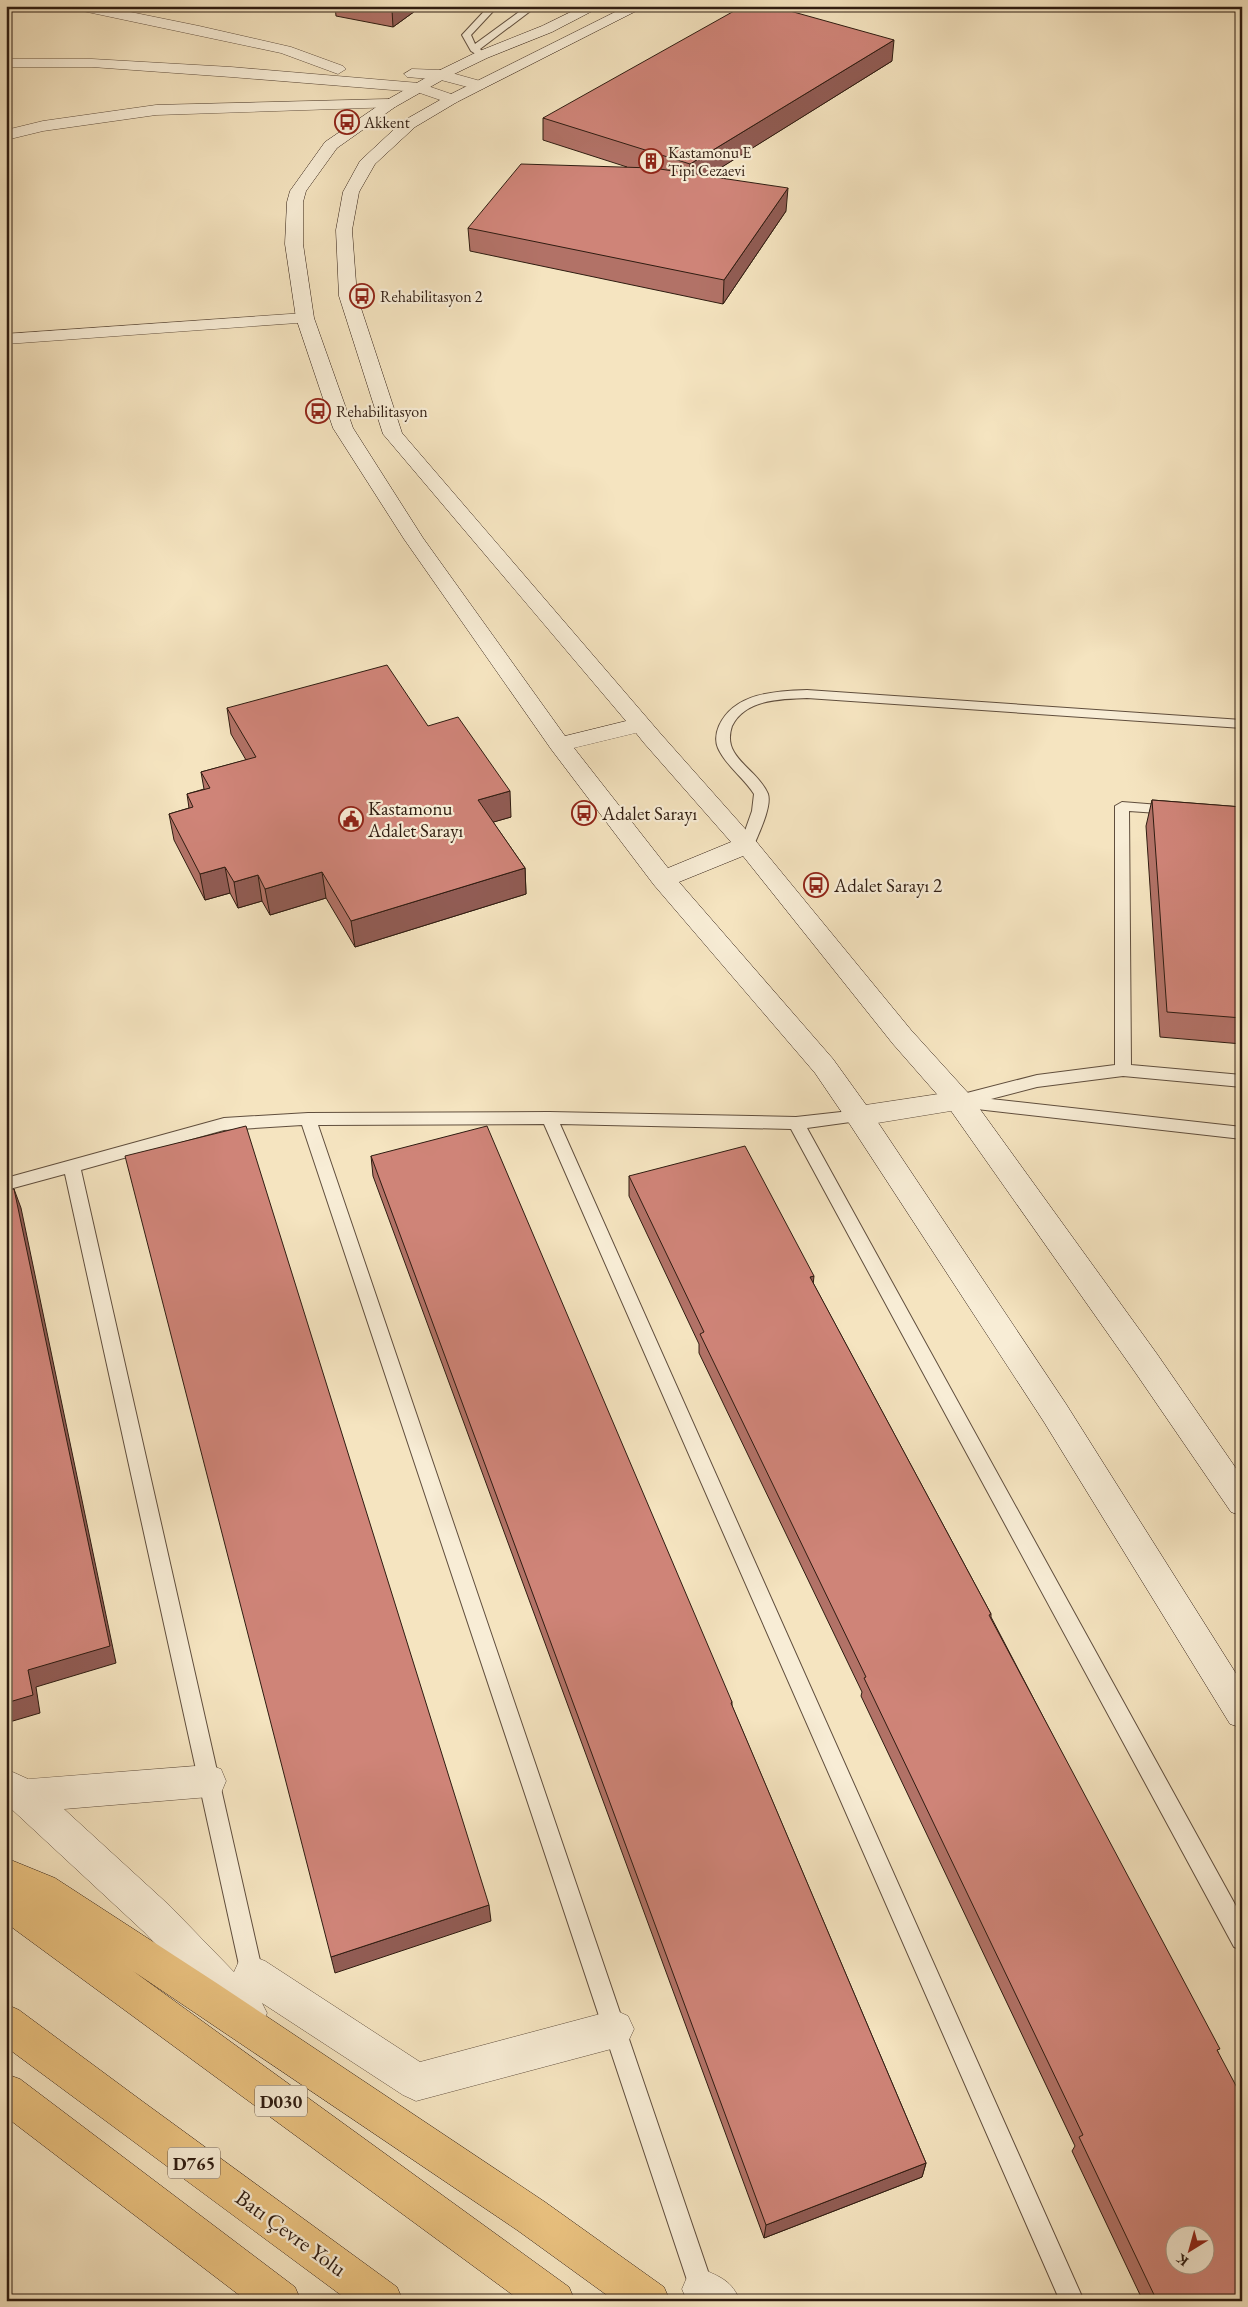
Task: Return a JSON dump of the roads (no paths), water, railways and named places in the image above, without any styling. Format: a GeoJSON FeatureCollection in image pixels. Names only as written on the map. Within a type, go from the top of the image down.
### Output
{"type":"FeatureCollection","features":[{"type":"Feature","properties":{"kind":"highway"},"geometry":{"type":"LineString","coordinates":[[6,1875],[42,1890],[531,2216],[650,2301]]}},
{"type":"Feature","properties":{"kind":"highway","name":"D030"},"geometry":{"type":"LineString","coordinates":[[6,1900],[555,2301]]}},
{"type":"Feature","properties":{"kind":"highway","name":"Batı Çevre Yolu"},"geometry":{"type":"LineString","coordinates":[[6,2022],[383,2301]]}},
{"type":"Feature","properties":{"kind":"highway"},"geometry":{"type":"LineString","coordinates":[[6,2093],[281,2301]]}},
{"type":"Feature","properties":{"kind":"main road"},"geometry":{"type":"LineString","coordinates":[[78,6],[199,30],[286,50],[338,69]]}},
{"type":"Feature","properties":{"kind":"main road"},"geometry":{"type":"LineString","coordinates":[[595,6],[547,29],[478,52],[390,104],[331,145],[298,191],[295,202],[294,244],[306,318],[342,428],[414,539],[559,744],[663,879],[824,1066],[1056,1413],[1242,1713]]}},
{"type":"Feature","properties":{"kind":"main road"},"geometry":{"type":"LineString","coordinates":[[639,6],[452,99],[409,124],[368,161],[351,192],[344,230],[348,296],[393,434],[640,725],[747,845],[902,1036],[959,1101],[1140,1355],[1242,1503]]}},
{"type":"Feature","properties":{"kind":"main road"},"geometry":{"type":"LineString","coordinates":[[6,63],[92,64],[231,72],[418,88],[452,99]]}},
{"type":"Feature","properties":{"kind":"main road"},"geometry":{"type":"LineString","coordinates":[[17,78],[56,76],[92,64]]}},
{"type":"Feature","properties":{"kind":"main road"},"geometry":{"type":"LineString","coordinates":[[231,72],[338,69],[441,75],[479,85]]}},
{"type":"Feature","properties":{"kind":"main road"},"geometry":{"type":"LineString","coordinates":[[6,135],[43,126],[156,110],[390,104]]}},
{"type":"Feature","properties":{"kind":"main road"},"geometry":{"type":"LineString","coordinates":[[6,339],[306,318]]}},
{"type":"Feature","properties":{"kind":"main road"},"geometry":{"type":"LineString","coordinates":[[559,744],[640,725]]}},
{"type":"Feature","properties":{"kind":"main road"},"geometry":{"type":"LineString","coordinates":[[663,879],[747,845]]}},
{"type":"Feature","properties":{"kind":"main road"},"geometry":{"type":"LineString","coordinates":[[859,1116],[959,1101]]}},
{"type":"Feature","properties":{"kind":"main road"},"geometry":{"type":"LineString","coordinates":[[15,1791],[209,1781]]}},
{"type":"Feature","properties":{"kind":"main road"},"geometry":{"type":"LineString","coordinates":[[15,1791],[157,1919],[283,2050]]}},
{"type":"Feature","properties":{"kind":"main road"},"geometry":{"type":"LineString","coordinates":[[252,1974],[416,2082],[614,2029]]}},
{"type":"Feature","properties":{"kind":"lane"},"geometry":{"type":"LineString","coordinates":[[494,6],[466,35],[478,52],[533,6]]}},
{"type":"Feature","properties":{"kind":"lane"},"geometry":{"type":"LineString","coordinates":[[747,845],[762,804],[761,794],[734,763],[726,750],[722,735],[726,723],[734,712],[766,698],[806,694],[1242,724]]}},
{"type":"Feature","properties":{"kind":"lane"},"geometry":{"type":"LineString","coordinates":[[1123,1070],[1122,806],[1186,811]]}},
{"type":"Feature","properties":{"kind":"lane"},"geometry":{"type":"LineString","coordinates":[[959,1101],[1037,1081],[1123,1070],[1242,1080]]}},
{"type":"Feature","properties":{"kind":"lane"},"geometry":{"type":"LineString","coordinates":[[959,1101],[1242,1133]]}},
{"type":"Feature","properties":{"kind":"lane"},"geometry":{"type":"LineString","coordinates":[[6,1184],[224,1124],[308,1119],[549,1118],[796,1123],[859,1116]]}},
{"type":"Feature","properties":{"kind":"lane"},"geometry":{"type":"LineString","coordinates":[[549,1118],[1072,2301]]}},
{"type":"Feature","properties":{"kind":"lane"},"geometry":{"type":"LineString","coordinates":[[308,1119],[614,2029],[711,2295]]}},
{"type":"Feature","properties":{"kind":"lane"},"geometry":{"type":"LineString","coordinates":[[796,1123],[1242,1939]]}},
{"type":"Feature","properties":{"kind":"lane"},"geometry":{"type":"LineString","coordinates":[[72,1167],[252,1974]]}},
{"type":"Feature","properties":{"kind":"place","name":"Akkent"},"geometry":{"type":"Point","coordinates":[347,122]}},
{"type":"Feature","properties":{"kind":"place","name":"Kastamonu E Tipi Cezaevi"},"geometry":{"type":"Point","coordinates":[651,161]}},
{"type":"Feature","properties":{"kind":"place","name":"Rehabilitasyon 2"},"geometry":{"type":"Point","coordinates":[362,296]}},
{"type":"Feature","properties":{"kind":"place","name":"Rehabilitasyon"},"geometry":{"type":"Point","coordinates":[318,411]}},
{"type":"Feature","properties":{"kind":"place","name":"Adalet Sarayı"},"geometry":{"type":"Point","coordinates":[584,813]}},
{"type":"Feature","properties":{"kind":"place","name":"Kastamonu Adalet Sarayı"},"geometry":{"type":"Point","coordinates":[351,819]}},
{"type":"Feature","properties":{"kind":"place","name":"Adalet Sarayı 2"},"geometry":{"type":"Point","coordinates":[816,885]}}]}
